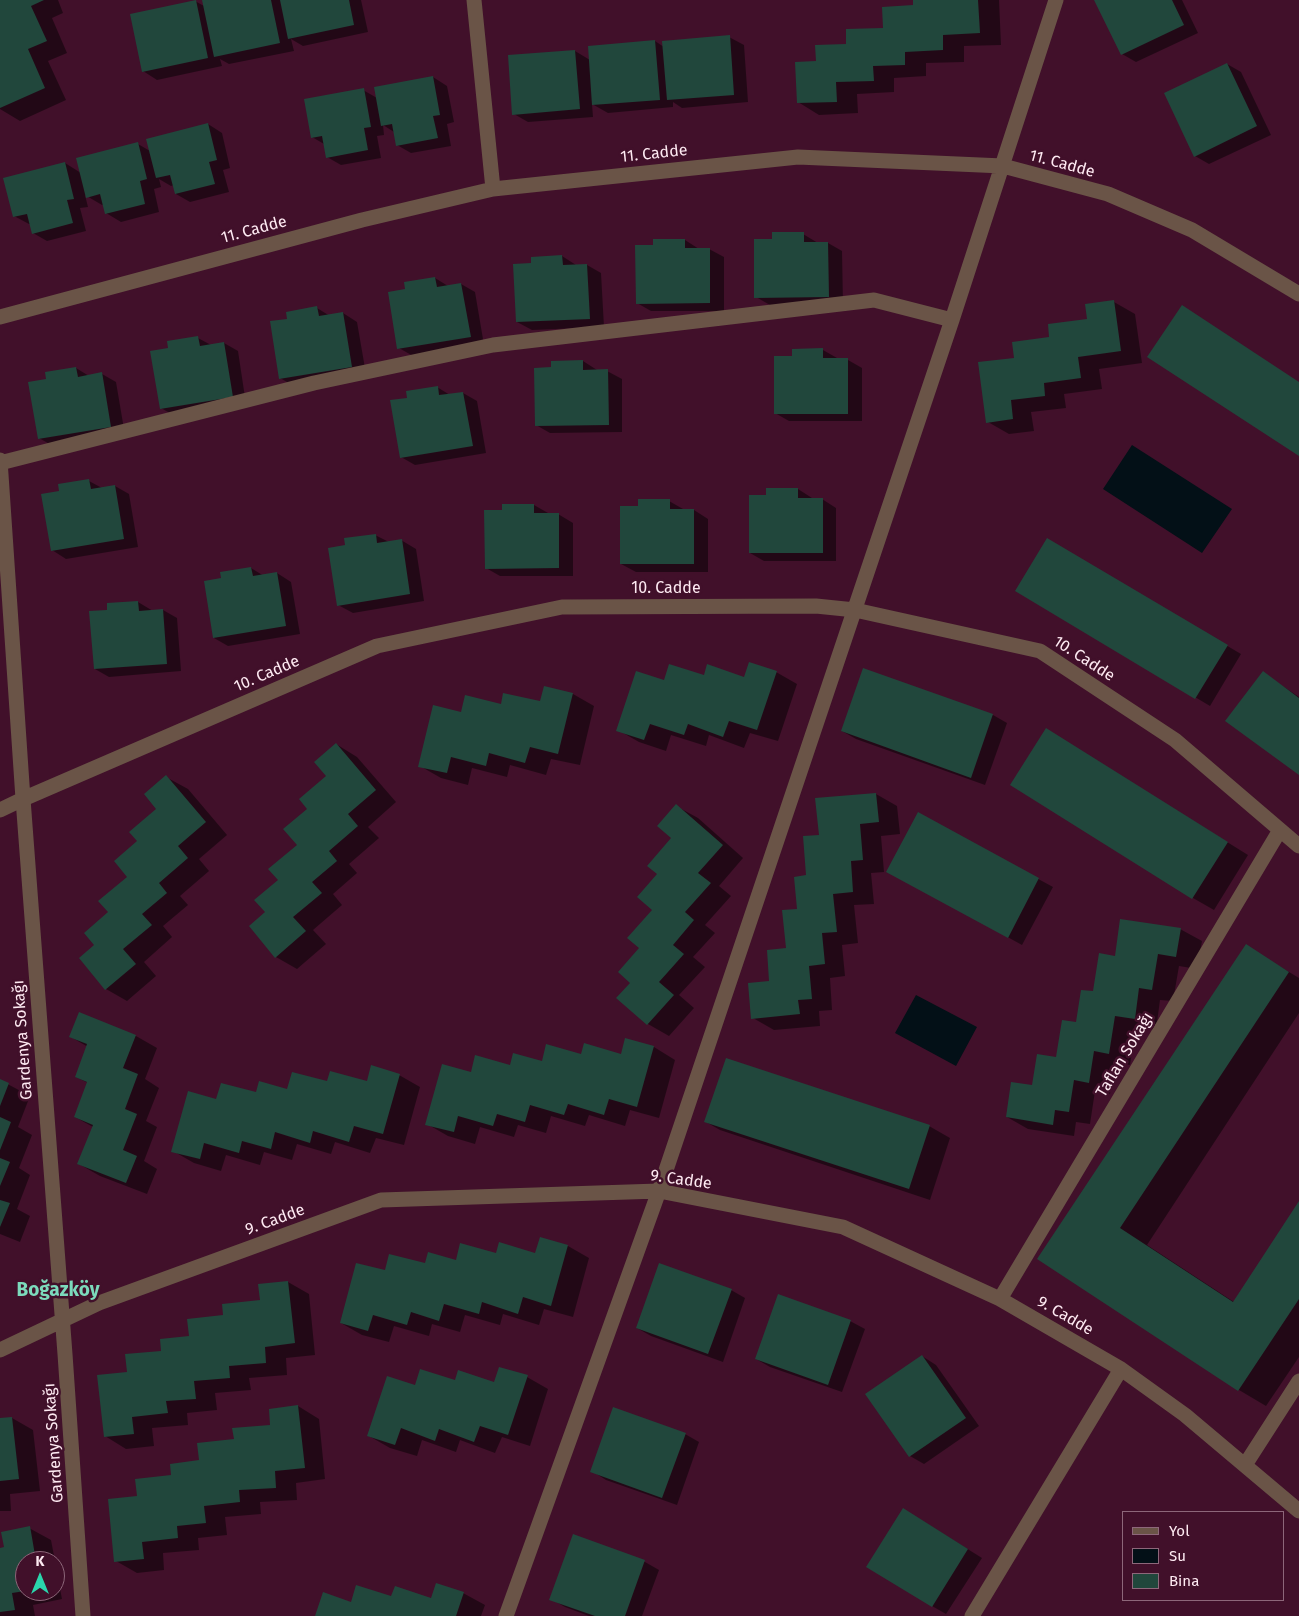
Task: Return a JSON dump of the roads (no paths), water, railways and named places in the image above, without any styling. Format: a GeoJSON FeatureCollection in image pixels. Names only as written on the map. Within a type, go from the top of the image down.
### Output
{"type":"FeatureCollection","features":[{"type":"Feature","properties":{"kind":"street"},"geometry":{"type":"LineString","coordinates":[[474,0],[493,189]]}},
{"type":"Feature","properties":{"kind":"street"},"geometry":{"type":"LineString","coordinates":[[506,1616],[659,1191],[952,320],[1056,0]]}},
{"type":"Feature","properties":{"kind":"street","name":"11. Cadde"},"geometry":{"type":"LineString","coordinates":[[0,317],[362,220],[493,189],[798,157],[1003,166],[1108,194],[1192,230],[1299,294]]}},
{"type":"Feature","properties":{"kind":"street"},"geometry":{"type":"LineString","coordinates":[[0,462],[314,383],[493,345],[874,300],[952,320]]}},
{"type":"Feature","properties":{"kind":"street","name":"Gardenya Sokağı"},"geometry":{"type":"LineString","coordinates":[[0,462],[22,799],[83,1616]]}},
{"type":"Feature","properties":{"kind":"street","name":"10. Cadde"},"geometry":{"type":"LineString","coordinates":[[0,810],[376,646],[562,607],[816,606],[855,610],[1040,651],[1175,740],[1299,846]]}},
{"type":"Feature","properties":{"kind":"street","name":"Taflan Sokağı"},"geometry":{"type":"LineString","coordinates":[[1000,1299],[1280,830]]}},
{"type":"Feature","properties":{"kind":"street","name":"9. Cadde"},"geometry":{"type":"LineString","coordinates":[[0,1350],[99,1303],[381,1200],[659,1191],[843,1227],[1000,1299],[1121,1369],[1185,1415],[1299,1511]]}},
{"type":"Feature","properties":{"kind":"street"},"geometry":{"type":"LineString","coordinates":[[972,1616],[1121,1369]]}},
{"type":"Feature","properties":{"kind":"street"},"geometry":{"type":"LineString","coordinates":[[1245,1465],[1299,1381]]}},
{"type":"Feature","properties":{"kind":"water"},"geometry":{"type":"Polygon","coordinates":[[[1132,445],[1232,509],[1202,553],[1103,489],[1132,445]]]}},
{"type":"Feature","properties":{"kind":"water"},"geometry":{"type":"Polygon","coordinates":[[[916,995],[977,1027],[956,1066],[895,1033],[916,995]]]}},
{"type":"Feature","properties":{"kind":"district","name":"Boğazköy"},"geometry":{"type":"Point","coordinates":[58,1291]}}]}
